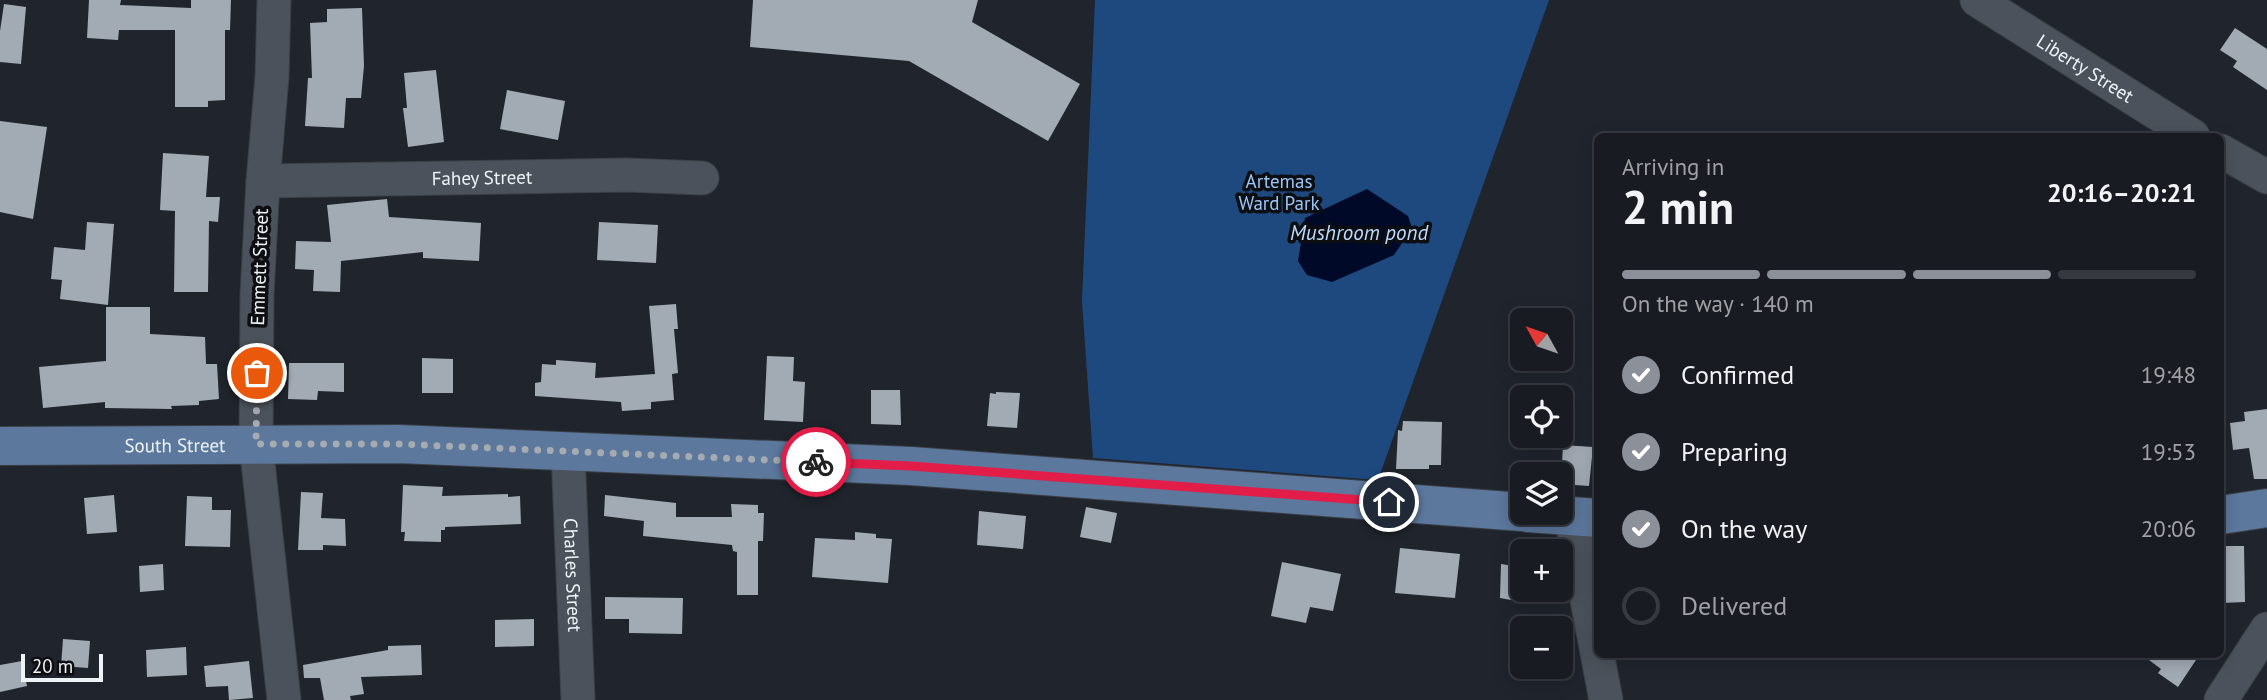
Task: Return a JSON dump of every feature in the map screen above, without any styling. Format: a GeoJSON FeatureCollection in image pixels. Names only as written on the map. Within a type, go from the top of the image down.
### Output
{"type":"FeatureCollection","features":[{"type":"Feature","properties":{"kind":"main road","name":"South Street"},"geometry":{"type":"LineString","coordinates":[[0,446],[399,444],[568,451],[911,466],[1510,511]]}},
{"type":"Feature","properties":{"kind":"main road"},"geometry":{"type":"LineString","coordinates":[[2224,515],[2267,508]]}},
{"type":"Feature","properties":{"kind":"street","name":"Emmett Street"},"geometry":{"type":"LineString","coordinates":[[274,0],[270,109],[257,295],[256,444],[284,700]]}},
{"type":"Feature","properties":{"kind":"street","name":"Liberty Street"},"geometry":{"type":"LineString","coordinates":[[1977,0],[2188,133]]}},
{"type":"Feature","properties":{"kind":"street"},"geometry":{"type":"LineString","coordinates":[[2224,154],[2267,177]]}},
{"type":"Feature","properties":{"kind":"street","name":"Fahey Street"},"geometry":{"type":"LineString","coordinates":[[263,181],[627,175],[702,178]]}},
{"type":"Feature","properties":{"kind":"street","name":"Charles Street"},"geometry":{"type":"LineString","coordinates":[[568,451],[578,700]]}},
{"type":"Feature","properties":{"kind":"street"},"geometry":{"type":"LineString","coordinates":[[1585,517],[1594,595]]}},
{"type":"Feature","properties":{"kind":"street"},"geometry":{"type":"LineString","coordinates":[[2221,700],[2267,629]]}},
{"type":"Feature","properties":{"kind":"street"},"geometry":{"type":"LineString","coordinates":[[1601,658],[1606,700]]}},
{"type":"Feature","properties":{"kind":"green space","name":"Artemas Ward Park"},"geometry":{"type":"Polygon","coordinates":[[[1095,0],[1549,0],[1378,480],[1093,458],[1082,301],[1095,0]]]}},
{"type":"Feature","properties":{"kind":"water","name":"Mushroom pond"},"geometry":{"type":"Polygon","coordinates":[[[1367,189],[1408,216],[1412,228],[1394,255],[1332,282],[1307,275],[1298,261],[1305,218],[1367,189]]]}},
{"type":"Feature","properties":{"kind":"building"},"geometry":{"type":"Polygon","coordinates":[[[89,0],[121,0],[120,5],[191,8],[191,0],[231,0],[230,30],[225,30],[225,100],[208,101],[208,107],[175,107],[175,30],[119,30],[118,40],[87,38],[89,0]]]}},
{"type":"Feature","properties":{"kind":"building"},"geometry":{"type":"Polygon","coordinates":[[[753,0],[978,0],[972,22],[1080,84],[1048,141],[909,61],[750,47],[753,0]]]}},
{"type":"Feature","properties":{"kind":"building"},"geometry":{"type":"Polygon","coordinates":[[[4,4],[26,7],[21,64],[0,62],[0,31],[4,4]]]}},
{"type":"Feature","properties":{"kind":"building"},"geometry":{"type":"Polygon","coordinates":[[[362,8],[364,66],[361,98],[346,98],[344,128],[305,126],[308,78],[312,78],[310,23],[327,22],[327,9],[362,8]]]}},
{"type":"Feature","properties":{"kind":"building"},"geometry":{"type":"Polygon","coordinates":[[[2235,28],[2267,49],[2267,90],[2233,67],[2237,61],[2220,50],[2235,28]]]}},
{"type":"Feature","properties":{"kind":"building"},"geometry":{"type":"Polygon","coordinates":[[[436,70],[444,142],[408,147],[403,108],[407,108],[404,73],[436,70]]]}},
{"type":"Feature","properties":{"kind":"building"},"geometry":{"type":"Polygon","coordinates":[[[507,90],[565,101],[558,140],[500,129],[507,90]]]}},
{"type":"Feature","properties":{"kind":"building"},"geometry":{"type":"Polygon","coordinates":[[[0,121],[47,127],[33,219],[0,212],[0,121]]]}},
{"type":"Feature","properties":{"kind":"building"},"geometry":{"type":"Polygon","coordinates":[[[163,153],[209,156],[206,197],[220,197],[218,222],[209,221],[208,292],[174,292],[175,211],[160,210],[163,153]]]}},
{"type":"Feature","properties":{"kind":"building"},"geometry":{"type":"Polygon","coordinates":[[[387,199],[389,217],[481,223],[479,261],[423,258],[423,252],[341,261],[340,292],[313,291],[314,270],[295,269],[296,241],[331,242],[327,205],[387,199]]]}},
{"type":"Feature","properties":{"kind":"building"},"geometry":{"type":"Polygon","coordinates":[[[87,222],[114,224],[108,305],[60,299],[62,280],[51,279],[54,247],[85,250],[87,222]]]}},
{"type":"Feature","properties":{"kind":"building"},"geometry":{"type":"Polygon","coordinates":[[[599,222],[658,225],[656,263],[597,260],[599,222]]]}},
{"type":"Feature","properties":{"kind":"building"},"geometry":{"type":"Polygon","coordinates":[[[676,304],[678,329],[674,329],[678,373],[672,374],[674,400],[651,402],[651,409],[622,411],[621,402],[535,396],[535,383],[541,382],[542,364],[556,365],[556,360],[596,363],[595,378],[655,374],[649,306],[676,304]]]}},
{"type":"Feature","properties":{"kind":"building"},"geometry":{"type":"Polygon","coordinates":[[[106,307],[150,307],[150,334],[205,337],[206,364],[217,364],[219,399],[199,401],[199,405],[171,406],[172,409],[105,408],[105,402],[43,408],[39,367],[106,361],[106,307]]]}},
{"type":"Feature","properties":{"kind":"building"},"geometry":{"type":"Polygon","coordinates":[[[767,356],[794,357],[793,381],[805,382],[803,422],[764,420],[767,356]]]}},
{"type":"Feature","properties":{"kind":"building"},"geometry":{"type":"Polygon","coordinates":[[[422,358],[453,359],[453,393],[422,393],[422,358]]]}},
{"type":"Feature","properties":{"kind":"building"},"geometry":{"type":"Polygon","coordinates":[[[289,363],[344,363],[344,392],[318,391],[317,400],[288,399],[289,363]]]}},
{"type":"Feature","properties":{"kind":"building"},"geometry":{"type":"Polygon","coordinates":[[[871,390],[900,390],[901,425],[871,424],[871,390]]]}},
{"type":"Feature","properties":{"kind":"building"},"geometry":{"type":"Polygon","coordinates":[[[990,393],[1020,393],[1017,428],[987,426],[990,393]]]}},
{"type":"Feature","properties":{"kind":"building"},"geometry":{"type":"Polygon","coordinates":[[[2267,409],[2267,479],[2254,479],[2249,448],[2233,450],[2230,423],[2245,421],[2244,412],[2267,409]]]}},
{"type":"Feature","properties":{"kind":"building"},"geometry":{"type":"Polygon","coordinates":[[[1403,421],[1442,422],[1441,465],[1429,465],[1429,469],[1396,469],[1398,430],[1402,431],[1403,421]]]}},
{"type":"Feature","properties":{"kind":"building"},"geometry":{"type":"Polygon","coordinates":[[[1593,447],[1589,486],[1573,485],[1573,462],[1562,462],[1563,448],[1593,447]]]}},
{"type":"Feature","properties":{"kind":"building"},"geometry":{"type":"Polygon","coordinates":[[[403,485],[443,487],[442,496],[520,496],[521,524],[445,527],[445,530],[441,530],[441,542],[404,541],[405,532],[401,532],[403,485]]]}},
{"type":"Feature","properties":{"kind":"building"},"geometry":{"type":"Polygon","coordinates":[[[301,492],[323,493],[321,518],[345,519],[346,546],[323,545],[323,550],[298,550],[301,492]]]}},
{"type":"Feature","properties":{"kind":"building"},"geometry":{"type":"Polygon","coordinates":[[[114,495],[117,532],[87,534],[84,498],[114,495]]]}},
{"type":"Feature","properties":{"kind":"building"},"geometry":{"type":"Polygon","coordinates":[[[605,495],[676,503],[676,517],[732,517],[731,504],[758,505],[758,513],[764,513],[763,541],[758,541],[758,595],[737,595],[737,552],[733,551],[732,545],[643,536],[644,521],[604,516],[605,495]]]}},
{"type":"Feature","properties":{"kind":"building"},"geometry":{"type":"Polygon","coordinates":[[[187,496],[212,497],[212,510],[231,510],[230,547],[185,546],[187,496]]]}},
{"type":"Feature","properties":{"kind":"building"},"geometry":{"type":"Polygon","coordinates":[[[1086,507],[1117,513],[1111,543],[1080,537],[1086,507]]]}},
{"type":"Feature","properties":{"kind":"building"},"geometry":{"type":"Polygon","coordinates":[[[979,511],[1026,516],[1023,549],[977,545],[979,511]]]}},
{"type":"Feature","properties":{"kind":"building"},"geometry":{"type":"Polygon","coordinates":[[[855,532],[892,539],[888,583],[812,577],[815,538],[855,540],[855,532]]]}},
{"type":"Feature","properties":{"kind":"building"},"geometry":{"type":"Polygon","coordinates":[[[2224,546],[2244,546],[2245,602],[2224,603],[2224,546]]]}},
{"type":"Feature","properties":{"kind":"building"},"geometry":{"type":"Polygon","coordinates":[[[1400,548],[1460,554],[1455,598],[1395,593],[1400,548]]]}},
{"type":"Feature","properties":{"kind":"building"},"geometry":{"type":"Polygon","coordinates":[[[1282,562],[1341,574],[1333,611],[1310,607],[1306,623],[1271,616],[1282,562]]]}},
{"type":"Feature","properties":{"kind":"building"},"geometry":{"type":"Polygon","coordinates":[[[163,564],[164,590],[140,592],[139,566],[163,564]]]}},
{"type":"Feature","properties":{"kind":"building"},"geometry":{"type":"Polygon","coordinates":[[[1501,564],[1510,565],[1510,600],[1500,598],[1501,564]]]}},
{"type":"Feature","properties":{"kind":"building"},"geometry":{"type":"Polygon","coordinates":[[[605,597],[683,598],[682,634],[629,633],[629,619],[605,619],[605,597]]]}},
{"type":"Feature","properties":{"kind":"building"},"geometry":{"type":"Polygon","coordinates":[[[534,619],[534,646],[495,647],[495,620],[534,619]]]}},
{"type":"Feature","properties":{"kind":"building"},"geometry":{"type":"Polygon","coordinates":[[[63,639],[90,641],[88,668],[61,666],[63,639]]]}},
{"type":"Feature","properties":{"kind":"building"},"geometry":{"type":"Polygon","coordinates":[[[421,645],[422,675],[361,677],[364,694],[350,696],[351,700],[324,700],[320,678],[304,678],[303,665],[388,650],[388,646],[421,645]]]}},
{"type":"Feature","properties":{"kind":"building"},"geometry":{"type":"Polygon","coordinates":[[[186,647],[187,675],[147,677],[146,650],[186,647]]]}},
{"type":"Feature","properties":{"kind":"building"},"geometry":{"type":"Polygon","coordinates":[[[2146,658],[2197,658],[2178,687],[2158,673],[2161,669],[2146,658]]]}},
{"type":"Feature","properties":{"kind":"building"},"geometry":{"type":"Polygon","coordinates":[[[22,661],[27,686],[0,692],[0,665],[22,661]]]}},
{"type":"Feature","properties":{"kind":"building"},"geometry":{"type":"Polygon","coordinates":[[[249,661],[253,698],[229,700],[228,686],[206,687],[204,666],[249,661]]]}},
{"type":"Feature","properties":{"kind":"way so far"},"geometry":{"type":"LineString","coordinates":[[257,373],[256,444],[399,444],[816,462]]}},
{"type":"Feature","properties":{"kind":"route"},"geometry":{"type":"LineString","coordinates":[[816,462],[911,466],[1389,502]]}}]}
